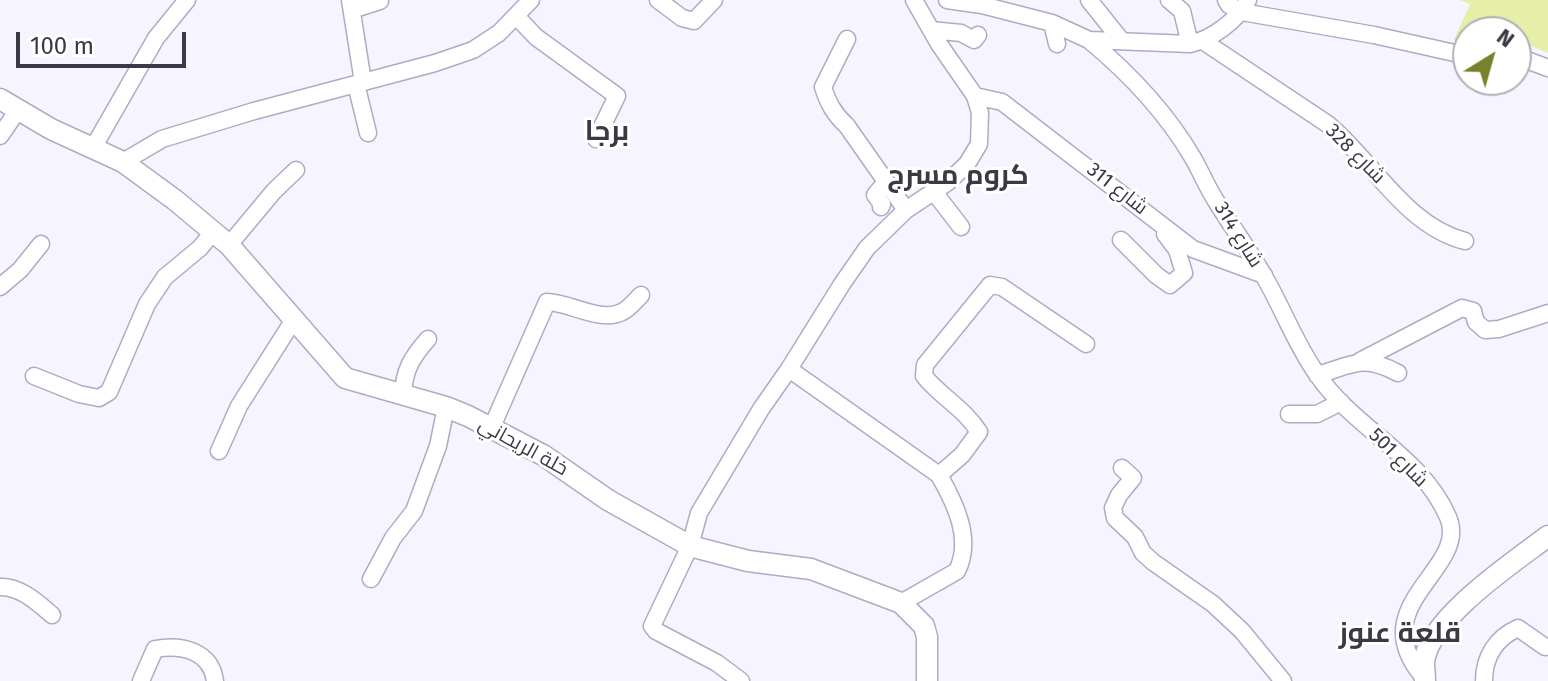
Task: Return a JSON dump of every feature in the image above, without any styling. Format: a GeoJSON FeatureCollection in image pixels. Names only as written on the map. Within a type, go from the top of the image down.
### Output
{"type":"FeatureCollection","features":[{"type":"Feature","properties":{"kind":"main road","name":"خلة الريحاني"},"geometry":{"type":"LineString","coordinates":[[0,99],[51,129],[118,160],[175,200],[221,238],[345,378],[356,384],[446,407],[553,461],[608,500],[690,546],[748,561],[811,569],[901,603],[924,626],[927,681]]}},
{"type":"Feature","properties":{"kind":"main road"},"geometry":{"type":"LineString","coordinates":[[1426,680],[1424,661],[1432,640],[1451,614],[1548,536]]}},
{"type":"Feature","properties":{"kind":"street"},"geometry":{"type":"LineString","coordinates":[[93,148],[156,38],[187,0]]}},
{"type":"Feature","properties":{"kind":"street"},"geometry":{"type":"LineString","coordinates":[[118,160],[162,139],[473,50],[499,33],[531,0]]}},
{"type":"Feature","properties":{"kind":"street"},"geometry":{"type":"LineString","coordinates":[[658,0],[682,18],[694,21],[714,0]]}},
{"type":"Feature","properties":{"kind":"street"},"geometry":{"type":"LineString","coordinates":[[741,681],[717,663],[652,626],[690,546],[699,513],[761,409],[867,248],[906,210],[948,182],[967,164],[979,144],[980,113],[975,96],[914,0]]}},
{"type":"Feature","properties":{"kind":"street"},"geometry":{"type":"LineString","coordinates":[[947,0],[982,5],[1052,23],[1089,40],[1196,43],[1245,6]]}},
{"type":"Feature","properties":{"kind":"street"},"geometry":{"type":"LineString","coordinates":[[1089,0],[1121,40]]}},
{"type":"Feature","properties":{"kind":"street"},"geometry":{"type":"LineString","coordinates":[[1169,0],[1182,11],[1196,43]]}},
{"type":"Feature","properties":{"kind":"street"},"geometry":{"type":"LineString","coordinates":[[1226,0],[1229,5],[1452,52]]}},
{"type":"Feature","properties":{"kind":"street"},"geometry":{"type":"LineString","coordinates":[[368,133],[351,5],[380,1]]}},
{"type":"Feature","properties":{"kind":"street"},"geometry":{"type":"LineString","coordinates":[[516,16],[536,37],[617,96],[596,139]]}},
{"type":"Feature","properties":{"kind":"street"},"geometry":{"type":"LineString","coordinates":[[1052,23],[1057,44]]}},
{"type":"Feature","properties":{"kind":"street"},"geometry":{"type":"LineString","coordinates":[[938,42],[961,33],[974,40],[978,35]]}},
{"type":"Feature","properties":{"kind":"street"},"geometry":{"type":"LineString","coordinates":[[847,39],[823,87],[828,102],[906,210]]}},
{"type":"Feature","properties":{"kind":"street","name":"شارع 314"},"geometry":{"type":"LineString","coordinates":[[1089,40],[1142,88],[1172,127],[1264,275],[1317,375]]}},
{"type":"Feature","properties":{"kind":"street","name":"شارع 328"},"geometry":{"type":"LineString","coordinates":[[1196,43],[1329,125],[1412,211],[1452,238],[1465,241]]}},
{"type":"Feature","properties":{"kind":"street","name":"شارع 311"},"geometry":{"type":"LineString","coordinates":[[975,96],[1002,102],[1193,249],[1264,275]]}},
{"type":"Feature","properties":{"kind":"street"},"geometry":{"type":"LineString","coordinates":[[0,136],[18,110]]}},
{"type":"Feature","properties":{"kind":"street"},"geometry":{"type":"LineString","coordinates":[[34,376],[79,394],[99,398],[109,392],[147,304],[165,277],[200,248],[221,238],[296,170]]}},
{"type":"Feature","properties":{"kind":"street"},"geometry":{"type":"LineString","coordinates":[[881,207],[875,195],[886,182]]}},
{"type":"Feature","properties":{"kind":"street"},"geometry":{"type":"LineString","coordinates":[[934,192],[961,227]]}},
{"type":"Feature","properties":{"kind":"street"},"geometry":{"type":"LineString","coordinates":[[1121,240],[1156,275],[1170,285],[1176,282],[1184,273],[1177,250],[1155,220]]}},
{"type":"Feature","properties":{"kind":"street"},"geometry":{"type":"LineString","coordinates":[[0,287],[20,270],[41,244]]}},
{"type":"Feature","properties":{"kind":"street"},"geometry":{"type":"LineString","coordinates":[[939,475],[962,455],[979,432],[969,417],[931,385],[924,376],[925,365],[990,285],[1002,287],[1086,344]]}},
{"type":"Feature","properties":{"kind":"street"},"geometry":{"type":"LineString","coordinates":[[491,429],[547,302],[562,302],[582,312],[612,314],[622,313],[641,295]]}},
{"type":"Feature","properties":{"kind":"street"},"geometry":{"type":"LineString","coordinates":[[1317,375],[1360,361],[1462,308],[1473,311],[1476,322],[1485,330],[1499,329],[1548,313]]}},
{"type":"Feature","properties":{"kind":"street"},"geometry":{"type":"LineString","coordinates":[[219,451],[239,406],[293,321]]}},
{"type":"Feature","properties":{"kind":"street"},"geometry":{"type":"LineString","coordinates":[[403,394],[403,377],[410,360],[428,339]]}},
{"type":"Feature","properties":{"kind":"street"},"geometry":{"type":"LineString","coordinates":[[1360,361],[1379,362],[1398,373]]}},
{"type":"Feature","properties":{"kind":"street"},"geometry":{"type":"LineString","coordinates":[[789,369],[939,475],[953,499],[963,540],[961,563],[957,571],[901,603]]}},
{"type":"Feature","properties":{"kind":"street","name":"شارع 501"},"geometry":{"type":"LineString","coordinates":[[1317,375],[1341,402],[1416,470],[1448,517],[1452,535],[1446,551],[1411,603],[1403,633],[1410,658],[1426,680]]}},
{"type":"Feature","properties":{"kind":"street"},"geometry":{"type":"LineString","coordinates":[[1289,414],[1317,414],[1341,402]]}},
{"type":"Feature","properties":{"kind":"street"},"geometry":{"type":"LineString","coordinates":[[371,579],[393,538],[414,511],[438,446],[446,407]]}},
{"type":"Feature","properties":{"kind":"street"},"geometry":{"type":"LineString","coordinates":[[1122,468],[1133,478],[1113,508],[1115,518],[1135,537],[1143,553],[1153,562],[1213,604],[1242,631],[1283,681]]}},
{"type":"Feature","properties":{"kind":"street"},"geometry":{"type":"LineString","coordinates":[[0,587],[23,593],[52,615]]}},
{"type":"Feature","properties":{"kind":"street"},"geometry":{"type":"LineString","coordinates":[[1484,681],[1488,656],[1503,635],[1518,628],[1545,647]]}},
{"type":"Feature","properties":{"kind":"street"},"geometry":{"type":"LineString","coordinates":[[141,681],[155,649],[168,646],[180,647],[208,659],[215,681]]}},
{"type":"Feature","properties":{"kind":"green space"},"geometry":{"type":"Polygon","coordinates":[[[1459,0],[1548,0],[1548,53],[1532,46],[1532,16],[1465,16],[1470,4],[1459,0]]]}},
{"type":"Feature","properties":{"kind":"district","name":"برجا"},"geometry":{"type":"Point","coordinates":[607,132]}},
{"type":"Feature","properties":{"kind":"district","name":"كروم مسرج"},"geometry":{"type":"Point","coordinates":[958,176]}},
{"type":"Feature","properties":{"kind":"district","name":"قلعة عنوز"},"geometry":{"type":"Point","coordinates":[1400,634]}}]}
